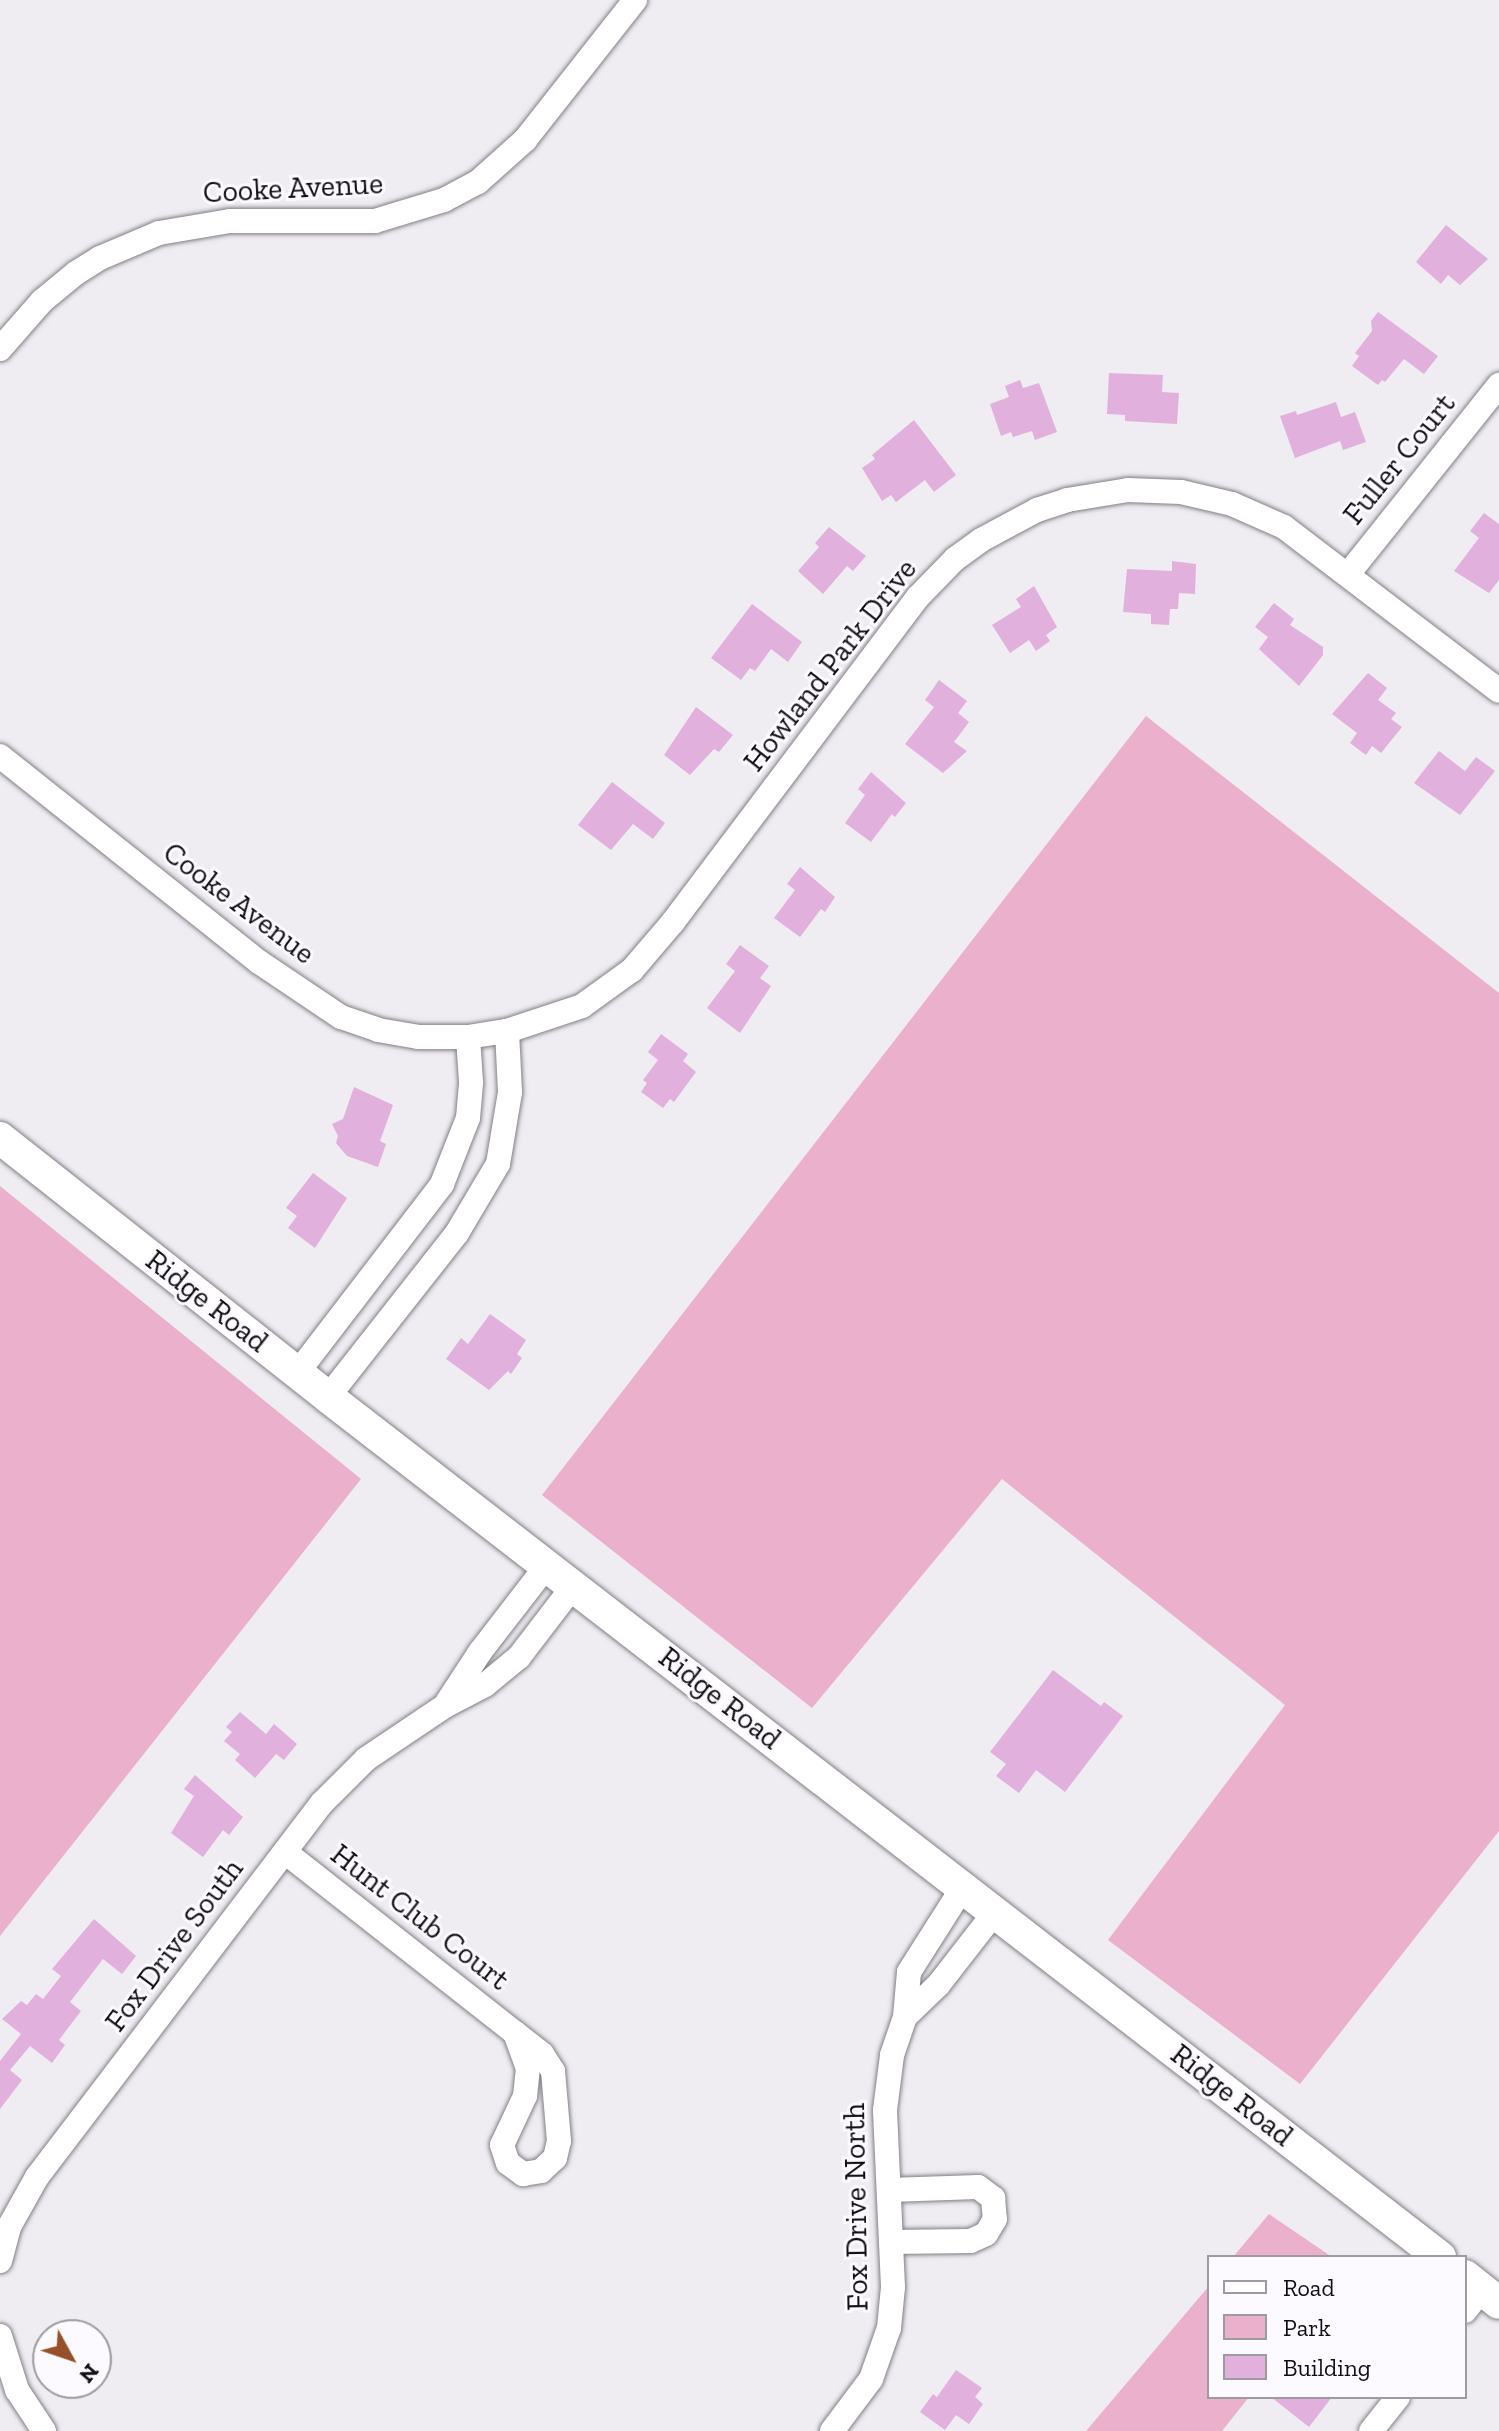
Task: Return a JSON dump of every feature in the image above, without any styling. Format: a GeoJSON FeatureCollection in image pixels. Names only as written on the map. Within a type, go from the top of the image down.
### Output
{"type":"FeatureCollection","features":[{"type":"Feature","properties":{"kind":"street","name":"Cooke Avenue"},"geometry":{"type":"LineString","coordinates":[[0,349],[42,301],[76,273],[129,244],[159,233],[230,221],[375,221],[444,200],[478,182],[525,140],[635,0]]}},
{"type":"Feature","properties":{"kind":"street","name":"Fuller Court"},"geometry":{"type":"LineString","coordinates":[[1349,573],[1499,385]]}},
{"type":"Feature","properties":{"kind":"street","name":"Howland Park Drive"},"geometry":{"type":"LineString","coordinates":[[468,1037],[507,1031],[582,1006],[632,970],[673,922],[918,597],[955,559],[1009,523],[1037,510],[1094,494],[1128,490],[1181,492],[1232,504],[1284,527],[1349,573],[1499,691]]}},
{"type":"Feature","properties":{"kind":"street","name":"Cooke Avenue"},"geometry":{"type":"LineString","coordinates":[[0,756],[259,962],[341,1017],[378,1030],[419,1037],[468,1037]]}},
{"type":"Feature","properties":{"kind":"street"},"geometry":{"type":"LineString","coordinates":[[328,1397],[457,1233],[498,1164],[510,1092],[507,1031]]}},
{"type":"Feature","properties":{"kind":"street"},"geometry":{"type":"LineString","coordinates":[[298,1372],[442,1184],[468,1118],[471,1082],[468,1037]]}},
{"type":"Feature","properties":{"kind":"street","name":"Ridge Road"},"geometry":{"type":"LineString","coordinates":[[0,1138],[328,1397],[548,1564],[1437,2255]]}},
{"type":"Feature","properties":{"kind":"street","name":"Fox Drive South"},"geometry":{"type":"LineString","coordinates":[[445,1706],[480,1652],[548,1564]]}},
{"type":"Feature","properties":{"kind":"street","name":"Fox Drive South"},"geometry":{"type":"LineString","coordinates":[[0,2261],[9,2227],[37,2177],[285,1852],[350,1773],[398,1735],[485,1685],[519,1657],[574,1585]]}},
{"type":"Feature","properties":{"kind":"street","name":"Hunt Club Court"},"geometry":{"type":"LineString","coordinates":[[285,1852],[542,2054],[553,2071],[559,2141],[555,2158],[541,2171],[523,2174],[508,2163],[502,2145],[525,2096],[528,2068],[515,2033]]}},
{"type":"Feature","properties":{"kind":"street","name":"Fox Drive North"},"geometry":{"type":"LineString","coordinates":[[832,2431],[858,2401],[882,2354],[892,2308],[887,2087],[892,2055],[905,2017],[909,1972],[963,1887]]}},
{"type":"Feature","properties":{"kind":"street","name":"Fox Drive North"},"geometry":{"type":"LineString","coordinates":[[905,2017],[939,1984],[995,1912]]}},
{"type":"Feature","properties":{"kind":"street"},"geometry":{"type":"LineString","coordinates":[[889,2190],[978,2187],[993,2198],[995,2219],[986,2234],[970,2241],[891,2242]]}},
{"type":"Feature","properties":{"kind":"street"},"geometry":{"type":"LineString","coordinates":[[0,2336],[17,2390],[44,2431]]}},
{"type":"Feature","properties":{"kind":"street"},"geometry":{"type":"LineString","coordinates":[[1371,2431],[1396,2399]]}},
{"type":"Feature","properties":{"kind":"green space"},"geometry":{"type":"Polygon","coordinates":[[[1146,716],[1499,993],[1499,1831],[1300,2084],[1108,1940],[1285,1705],[1002,1479],[812,1708],[542,1495],[1146,716]]]}},
{"type":"Feature","properties":{"kind":"green space"},"geometry":{"type":"Polygon","coordinates":[[[0,1186],[361,1479],[0,1936],[0,1186]]]}},
{"type":"Feature","properties":{"kind":"green space"},"geometry":{"type":"Polygon","coordinates":[[[1269,2214],[1329,2255],[1235,2255],[1269,2214]]]}},
{"type":"Feature","properties":{"kind":"green space"},"geometry":{"type":"Polygon","coordinates":[[[1207,2288],[1207,2399],[1247,2399],[1222,2431],[1086,2431],[1207,2288]]]}},
{"type":"Feature","properties":{"kind":"building"},"geometry":{"type":"Polygon","coordinates":[[[1446,225],[1488,259],[1460,285],[1448,275],[1441,284],[1416,262],[1446,225]]]}},
{"type":"Feature","properties":{"kind":"building"},"geometry":{"type":"Polygon","coordinates":[[[1378,312],[1438,356],[1424,374],[1404,359],[1385,382],[1382,380],[1378,385],[1352,366],[1359,356],[1355,353],[1372,331],[1371,321],[1378,312]]]}},
{"type":"Feature","properties":{"kind":"building"},"geometry":{"type":"Polygon","coordinates":[[[1109,373],[1163,375],[1162,392],[1179,393],[1177,424],[1125,421],[1125,415],[1107,414],[1109,373]]]}},
{"type":"Feature","properties":{"kind":"building"},"geometry":{"type":"Polygon","coordinates":[[[1020,380],[1023,388],[1039,383],[1057,432],[1035,440],[1032,431],[1013,437],[1011,432],[1001,436],[990,404],[1009,397],[1005,386],[1020,380]]]}},
{"type":"Feature","properties":{"kind":"building"},"geometry":{"type":"Polygon","coordinates":[[[1336,402],[1341,417],[1355,412],[1366,442],[1343,450],[1340,441],[1295,458],[1280,416],[1296,411],[1297,415],[1336,402]]]}},
{"type":"Feature","properties":{"kind":"building"},"geometry":{"type":"Polygon","coordinates":[[[914,420],[956,475],[934,492],[925,480],[896,502],[891,495],[882,501],[862,468],[875,459],[872,455],[914,420]]]}},
{"type":"Feature","properties":{"kind":"building"},"geometry":{"type":"Polygon","coordinates":[[[1484,513],[1499,524],[1499,580],[1489,593],[1454,571],[1479,538],[1470,531],[1484,513]]]}},
{"type":"Feature","properties":{"kind":"building"},"geometry":{"type":"Polygon","coordinates":[[[829,527],[866,556],[853,571],[847,566],[823,594],[798,571],[819,547],[815,543],[829,527]]]}},
{"type":"Feature","properties":{"kind":"building"},"geometry":{"type":"Polygon","coordinates":[[[1172,561],[1196,564],[1195,594],[1179,593],[1178,609],[1170,609],[1169,625],[1151,624],[1151,614],[1123,612],[1127,569],[1172,571],[1172,561]]]}},
{"type":"Feature","properties":{"kind":"building"},"geometry":{"type":"Polygon","coordinates":[[[1034,586],[1057,627],[1046,635],[1050,641],[1036,651],[1029,640],[1010,653],[992,625],[1021,607],[1016,599],[1034,586]]]}},
{"type":"Feature","properties":{"kind":"building"},"geometry":{"type":"Polygon","coordinates":[[[1274,603],[1294,619],[1290,625],[1323,647],[1323,655],[1299,686],[1259,649],[1268,637],[1255,627],[1274,603]]]}},
{"type":"Feature","properties":{"kind":"building"},"geometry":{"type":"Polygon","coordinates":[[[752,604],[802,642],[788,662],[771,649],[755,671],[750,668],[741,680],[711,658],[752,604]]]}},
{"type":"Feature","properties":{"kind":"building"},"geometry":{"type":"Polygon","coordinates":[[[1368,673],[1387,688],[1378,700],[1396,713],[1391,719],[1402,727],[1381,753],[1372,746],[1366,755],[1350,743],[1357,733],[1332,714],[1368,673]]]}},
{"type":"Feature","properties":{"kind":"building"},"geometry":{"type":"Polygon","coordinates":[[[939,680],[967,701],[958,713],[969,722],[954,742],[967,751],[943,773],[905,744],[934,707],[925,700],[939,680]]]}},
{"type":"Feature","properties":{"kind":"building"},"geometry":{"type":"Polygon","coordinates":[[[696,707],[733,735],[719,752],[714,749],[690,775],[664,755],[696,707]]]}},
{"type":"Feature","properties":{"kind":"building"},"geometry":{"type":"Polygon","coordinates":[[[1439,751],[1465,771],[1476,757],[1495,771],[1460,815],[1414,783],[1439,751]]]}},
{"type":"Feature","properties":{"kind":"building"},"geometry":{"type":"Polygon","coordinates":[[[871,772],[906,803],[895,817],[892,814],[871,842],[845,823],[865,795],[858,789],[871,772]]]}},
{"type":"Feature","properties":{"kind":"building"},"geometry":{"type":"Polygon","coordinates":[[[612,782],[665,823],[653,839],[633,824],[611,850],[578,825],[612,782]]]}},
{"type":"Feature","properties":{"kind":"building"},"geometry":{"type":"Polygon","coordinates":[[[800,867],[835,897],[825,912],[821,909],[800,937],[774,918],[795,890],[787,884],[800,867]]]}},
{"type":"Feature","properties":{"kind":"building"},"geometry":{"type":"Polygon","coordinates":[[[740,945],[769,966],[760,978],[771,986],[740,1033],[707,1008],[735,971],[726,964],[740,945]]]}},
{"type":"Feature","properties":{"kind":"building"},"geometry":{"type":"Polygon","coordinates":[[[661,1034],[688,1054],[683,1061],[696,1072],[674,1102],[670,1099],[663,1108],[641,1092],[647,1083],[643,1080],[658,1060],[648,1052],[661,1034]]]}},
{"type":"Feature","properties":{"kind":"building"},"geometry":{"type":"Polygon","coordinates":[[[354,1087],[393,1105],[380,1141],[386,1144],[378,1167],[347,1156],[336,1143],[338,1136],[332,1124],[343,1119],[354,1087]]]}},
{"type":"Feature","properties":{"kind":"building"},"geometry":{"type":"Polygon","coordinates":[[[313,1173],[347,1198],[315,1248],[288,1228],[297,1216],[286,1208],[313,1173]]]}},
{"type":"Feature","properties":{"kind":"building"},"geometry":{"type":"Polygon","coordinates":[[[490,1314],[526,1340],[517,1354],[522,1358],[511,1374],[508,1371],[489,1390],[446,1359],[461,1338],[468,1344],[490,1314]]]}},
{"type":"Feature","properties":{"kind":"building"},"geometry":{"type":"Polygon","coordinates":[[[1053,1670],[1101,1706],[1104,1702],[1123,1716],[1065,1792],[1036,1770],[1019,1793],[996,1776],[1006,1764],[990,1752],[1053,1670]]]}},
{"type":"Feature","properties":{"kind":"building"},"geometry":{"type":"Polygon","coordinates":[[[240,1712],[266,1734],[274,1724],[297,1744],[284,1760],[276,1754],[255,1778],[235,1760],[240,1754],[224,1741],[232,1732],[226,1727],[240,1712]]]}},
{"type":"Feature","properties":{"kind":"building"},"geometry":{"type":"Polygon","coordinates":[[[195,1775],[243,1817],[229,1835],[223,1830],[203,1857],[171,1833],[194,1796],[184,1789],[195,1775]]]}},
{"type":"Feature","properties":{"kind":"building"},"geometry":{"type":"Polygon","coordinates":[[[94,1919],[136,1956],[122,1974],[103,1959],[70,2002],[81,2011],[59,2040],[65,2045],[52,2063],[30,2046],[10,2070],[22,2080],[0,2109],[0,2061],[21,2034],[2,2019],[21,2001],[27,2005],[36,1994],[43,1999],[61,1976],[52,1969],[94,1919]]]}},
{"type":"Feature","properties":{"kind":"building"},"geometry":{"type":"Polygon","coordinates":[[[956,2370],[982,2388],[975,2397],[983,2404],[969,2424],[956,2415],[945,2430],[920,2412],[933,2394],[937,2397],[956,2370]]]}},
{"type":"Feature","properties":{"kind":"building"},"geometry":{"type":"Polygon","coordinates":[[[1274,2399],[1330,2399],[1309,2427],[1274,2399]]]}}]}
